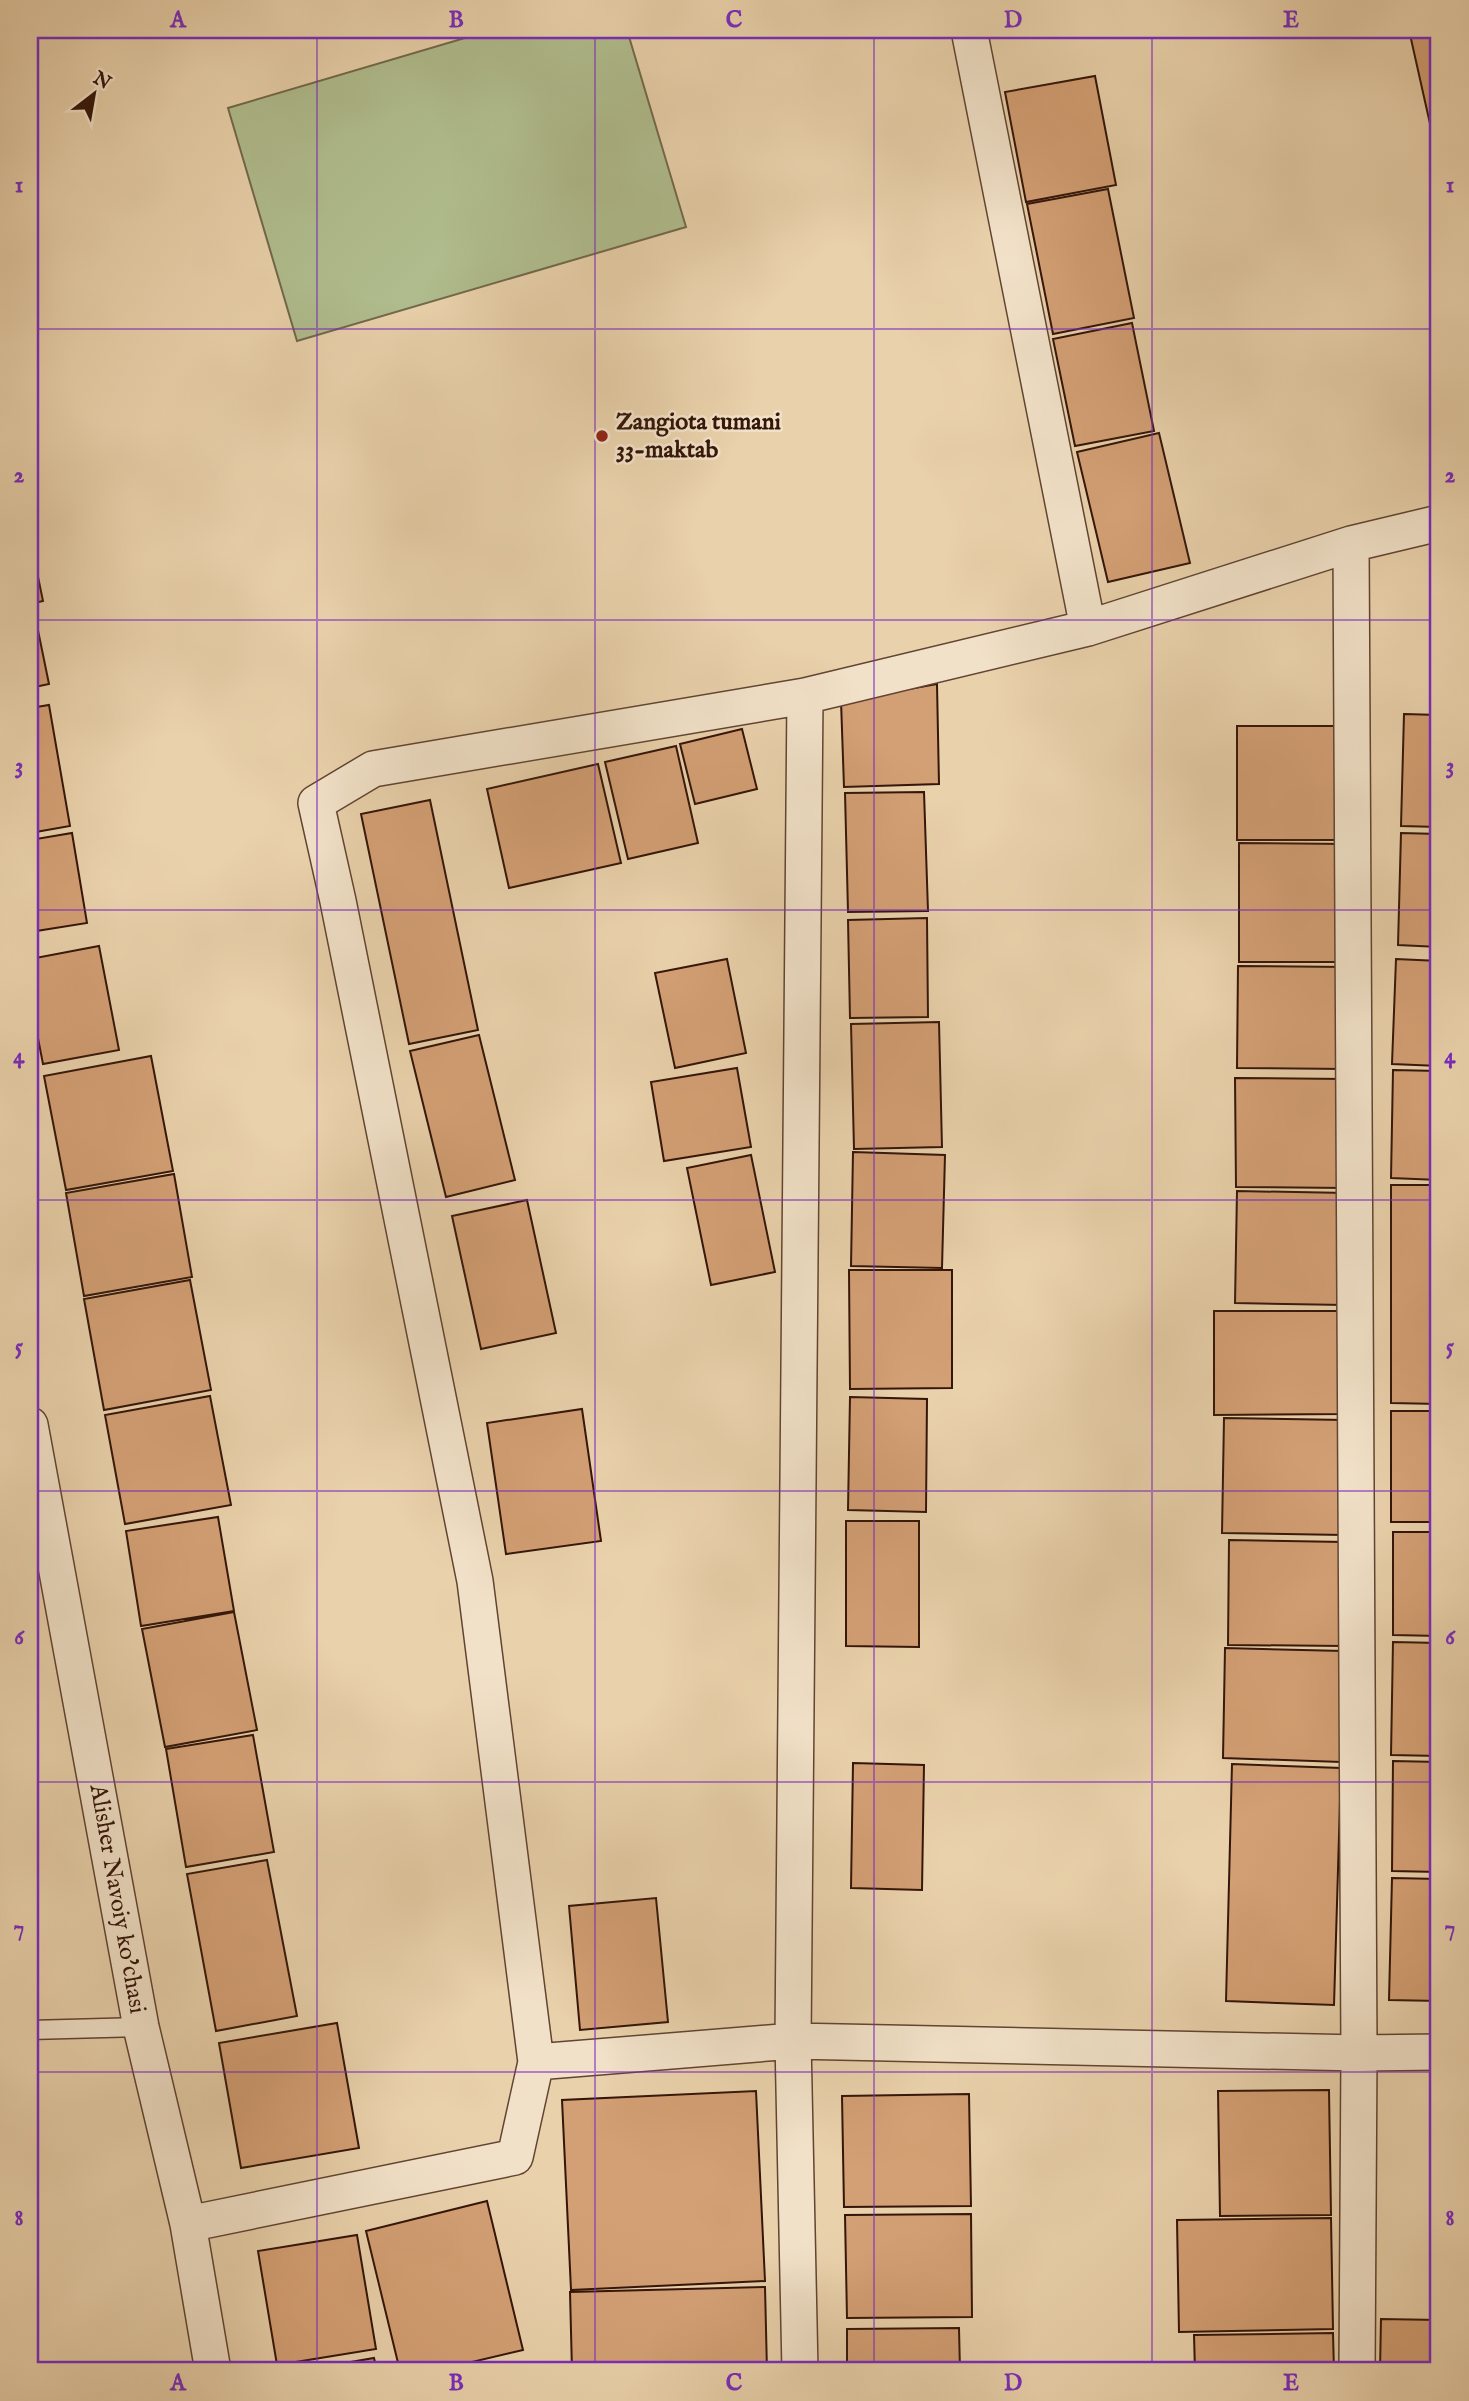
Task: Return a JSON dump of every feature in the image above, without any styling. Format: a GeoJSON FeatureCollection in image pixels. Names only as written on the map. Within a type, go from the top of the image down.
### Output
{"type":"FeatureCollection","features":[{"type":"Feature","properties":{"kind":"street"},"geometry":{"type":"LineString","coordinates":[[969,30],[1088,628]]}},
{"type":"Feature","properties":{"kind":"street"},"geometry":{"type":"LineString","coordinates":[[188,2224],[515,2157],[537,2062],[475,1581],[316,803],[373,769],[805,696],[1088,628],[1351,544],[1439,523]]}},
{"type":"Feature","properties":{"kind":"street"},"geometry":{"type":"LineString","coordinates":[[1351,544],[1359,2053],[1357,2371]]}},
{"type":"Feature","properties":{"kind":"street"},"geometry":{"type":"LineString","coordinates":[[800,2371],[793,2041],[805,696]]}},
{"type":"Feature","properties":{"kind":"street","name":"Alisher Navoiy ko'chasi"},"geometry":{"type":"LineString","coordinates":[[30,1426],[141,2027],[188,2224],[214,2371]]}},
{"type":"Feature","properties":{"kind":"street"},"geometry":{"type":"LineString","coordinates":[[537,2062],[793,2041],[1359,2053],[1439,2052]]}},
{"type":"Feature","properties":{"kind":"lane"},"geometry":{"type":"LineString","coordinates":[[30,2030],[141,2027]]}},
{"type":"Feature","properties":{"kind":"green space"},"geometry":{"type":"Polygon","coordinates":[[[492,30],[627,30],[686,227],[297,341],[228,108],[492,30]]]}},
{"type":"Feature","properties":{"kind":"building"},"geometry":{"type":"Polygon","coordinates":[[[1409,30],[1439,30],[1437,155],[1409,30]]]}},
{"type":"Feature","properties":{"kind":"building"},"geometry":{"type":"Polygon","coordinates":[[[1095,76],[1116,185],[1026,202],[1005,92],[1095,76]]]}},
{"type":"Feature","properties":{"kind":"building"},"geometry":{"type":"Polygon","coordinates":[[[1439,154],[1439,182],[1434,155],[1439,154]]]}},
{"type":"Feature","properties":{"kind":"building"},"geometry":{"type":"Polygon","coordinates":[[[1108,189],[1134,318],[1053,334],[1027,204],[1108,189]]]}},
{"type":"Feature","properties":{"kind":"building"},"geometry":{"type":"Polygon","coordinates":[[[1132,323],[1154,431],[1075,446],[1053,339],[1132,323]]]}},
{"type":"Feature","properties":{"kind":"building"},"geometry":{"type":"Polygon","coordinates":[[[1159,433],[1190,563],[1108,582],[1077,452],[1159,433]]]}},
{"type":"Feature","properties":{"kind":"building"},"geometry":{"type":"Polygon","coordinates":[[[30,538],[43,601],[30,604],[30,538]]]}},
{"type":"Feature","properties":{"kind":"building"},"geometry":{"type":"Polygon","coordinates":[[[34,611],[49,684],[30,688],[30,612],[34,611]]]}},
{"type":"Feature","properties":{"kind":"building"},"geometry":{"type":"Polygon","coordinates":[[[937,684],[939,784],[844,787],[841,701],[937,684]]]}},
{"type":"Feature","properties":{"kind":"building"},"geometry":{"type":"Polygon","coordinates":[[[49,705],[70,826],[30,833],[30,708],[49,705]]]}},
{"type":"Feature","properties":{"kind":"building"},"geometry":{"type":"Polygon","coordinates":[[[1404,714],[1439,715],[1439,827],[1401,826],[1404,714]]]}},
{"type":"Feature","properties":{"kind":"building"},"geometry":{"type":"Polygon","coordinates":[[[1237,726],[1346,726],[1346,840],[1237,840],[1237,726]]]}},
{"type":"Feature","properties":{"kind":"building"},"geometry":{"type":"Polygon","coordinates":[[[742,729],[757,789],[695,804],[680,744],[742,729]]]}},
{"type":"Feature","properties":{"kind":"building"},"geometry":{"type":"Polygon","coordinates":[[[676,746],[698,843],[628,859],[605,762],[676,746]]]}},
{"type":"Feature","properties":{"kind":"building"},"geometry":{"type":"Polygon","coordinates":[[[598,764],[621,863],[509,888],[487,789],[598,764]]]}},
{"type":"Feature","properties":{"kind":"building"},"geometry":{"type":"Polygon","coordinates":[[[924,792],[928,911],[848,912],[845,793],[924,792]]]}},
{"type":"Feature","properties":{"kind":"building"},"geometry":{"type":"Polygon","coordinates":[[[430,800],[478,1030],[409,1044],[361,814],[430,800]]]}},
{"type":"Feature","properties":{"kind":"building"},"geometry":{"type":"Polygon","coordinates":[[[72,833],[87,923],[30,932],[30,840],[72,833]]]}},
{"type":"Feature","properties":{"kind":"building"},"geometry":{"type":"Polygon","coordinates":[[[1401,833],[1439,834],[1439,947],[1398,945],[1401,833]]]}},
{"type":"Feature","properties":{"kind":"building"},"geometry":{"type":"Polygon","coordinates":[[[1239,843],[1347,844],[1347,962],[1239,962],[1239,843]]]}},
{"type":"Feature","properties":{"kind":"building"},"geometry":{"type":"Polygon","coordinates":[[[927,918],[928,1017],[850,1018],[848,920],[927,918]]]}},
{"type":"Feature","properties":{"kind":"building"},"geometry":{"type":"Polygon","coordinates":[[[99,946],[119,1050],[43,1064],[30,997],[30,959],[99,946]]]}},
{"type":"Feature","properties":{"kind":"building"},"geometry":{"type":"Polygon","coordinates":[[[727,959],[746,1053],[675,1068],[655,973],[727,959]]]}},
{"type":"Feature","properties":{"kind":"building"},"geometry":{"type":"Polygon","coordinates":[[[1396,959],[1439,961],[1439,1066],[1392,1064],[1396,959]]]}},
{"type":"Feature","properties":{"kind":"building"},"geometry":{"type":"Polygon","coordinates":[[[1238,966],[1347,967],[1345,1069],[1237,1068],[1238,966]]]}},
{"type":"Feature","properties":{"kind":"building"},"geometry":{"type":"Polygon","coordinates":[[[939,1022],[942,1147],[854,1149],[851,1024],[939,1022]]]}},
{"type":"Feature","properties":{"kind":"building"},"geometry":{"type":"Polygon","coordinates":[[[479,1035],[515,1180],[446,1197],[410,1051],[479,1035]]]}},
{"type":"Feature","properties":{"kind":"building"},"geometry":{"type":"Polygon","coordinates":[[[151,1056],[173,1171],[66,1190],[44,1076],[151,1056]]]}},
{"type":"Feature","properties":{"kind":"building"},"geometry":{"type":"Polygon","coordinates":[[[737,1068],[751,1147],[664,1161],[651,1082],[737,1068]]]}},
{"type":"Feature","properties":{"kind":"building"},"geometry":{"type":"Polygon","coordinates":[[[1393,1070],[1439,1071],[1439,1180],[1391,1178],[1393,1070]]]}},
{"type":"Feature","properties":{"kind":"building"},"geometry":{"type":"Polygon","coordinates":[[[1235,1078],[1346,1079],[1346,1188],[1236,1187],[1235,1078]]]}},
{"type":"Feature","properties":{"kind":"building"},"geometry":{"type":"Polygon","coordinates":[[[853,1152],[945,1155],[942,1268],[851,1266],[853,1152]]]}},
{"type":"Feature","properties":{"kind":"building"},"geometry":{"type":"Polygon","coordinates":[[[751,1155],[775,1272],[711,1285],[687,1168],[751,1155]]]}},
{"type":"Feature","properties":{"kind":"building"},"geometry":{"type":"Polygon","coordinates":[[[174,1174],[192,1277],[84,1296],[66,1193],[174,1174]]]}},
{"type":"Feature","properties":{"kind":"building"},"geometry":{"type":"Polygon","coordinates":[[[1391,1185],[1439,1185],[1439,1404],[1391,1403],[1391,1185]]]}},
{"type":"Feature","properties":{"kind":"building"},"geometry":{"type":"Polygon","coordinates":[[[1237,1191],[1347,1193],[1345,1305],[1235,1303],[1237,1191]]]}},
{"type":"Feature","properties":{"kind":"building"},"geometry":{"type":"Polygon","coordinates":[[[527,1200],[556,1333],[481,1349],[452,1216],[527,1200]]]}},
{"type":"Feature","properties":{"kind":"building"},"geometry":{"type":"Polygon","coordinates":[[[849,1270],[952,1270],[952,1388],[850,1389],[849,1270]]]}},
{"type":"Feature","properties":{"kind":"building"},"geometry":{"type":"Polygon","coordinates":[[[190,1280],[211,1390],[104,1410],[84,1299],[190,1280]]]}},
{"type":"Feature","properties":{"kind":"building"},"geometry":{"type":"Polygon","coordinates":[[[1214,1311],[1344,1311],[1345,1414],[1214,1415],[1214,1311]]]}},
{"type":"Feature","properties":{"kind":"building"},"geometry":{"type":"Polygon","coordinates":[[[210,1396],[231,1505],[125,1524],[105,1415],[210,1396]]]}},
{"type":"Feature","properties":{"kind":"building"},"geometry":{"type":"Polygon","coordinates":[[[850,1397],[927,1399],[926,1512],[848,1510],[850,1397]]]}},
{"type":"Feature","properties":{"kind":"building"},"geometry":{"type":"Polygon","coordinates":[[[582,1409],[601,1541],[506,1554],[487,1423],[582,1409]]]}},
{"type":"Feature","properties":{"kind":"building"},"geometry":{"type":"Polygon","coordinates":[[[1391,1411],[1439,1411],[1439,1522],[1391,1522],[1391,1411]]]}},
{"type":"Feature","properties":{"kind":"building"},"geometry":{"type":"Polygon","coordinates":[[[1224,1418],[1346,1420],[1344,1535],[1222,1533],[1224,1418]]]}},
{"type":"Feature","properties":{"kind":"building"},"geometry":{"type":"Polygon","coordinates":[[[218,1517],[234,1611],[141,1626],[126,1531],[218,1517]]]}},
{"type":"Feature","properties":{"kind":"building"},"geometry":{"type":"Polygon","coordinates":[[[846,1521],[919,1521],[919,1647],[846,1646],[846,1521]]]}},
{"type":"Feature","properties":{"kind":"building"},"geometry":{"type":"Polygon","coordinates":[[[1393,1532],[1439,1532],[1439,1636],[1393,1635],[1393,1532]]]}},
{"type":"Feature","properties":{"kind":"building"},"geometry":{"type":"Polygon","coordinates":[[[1229,1540],[1345,1542],[1344,1646],[1228,1645],[1229,1540]]]}},
{"type":"Feature","properties":{"kind":"building"},"geometry":{"type":"Polygon","coordinates":[[[234,1612],[257,1730],[165,1747],[142,1629],[234,1612]]]}},
{"type":"Feature","properties":{"kind":"building"},"geometry":{"type":"Polygon","coordinates":[[[1393,1642],[1439,1643],[1439,1756],[1391,1755],[1393,1642]]]}},
{"type":"Feature","properties":{"kind":"building"},"geometry":{"type":"Polygon","coordinates":[[[1225,1648],[1344,1651],[1341,1762],[1223,1758],[1225,1648]]]}},
{"type":"Feature","properties":{"kind":"building"},"geometry":{"type":"Polygon","coordinates":[[[253,1735],[274,1852],[186,1867],[166,1749],[253,1735]]]}},
{"type":"Feature","properties":{"kind":"building"},"geometry":{"type":"Polygon","coordinates":[[[1393,1761],[1439,1762],[1439,1872],[1392,1871],[1393,1761]]]}},
{"type":"Feature","properties":{"kind":"building"},"geometry":{"type":"Polygon","coordinates":[[[853,1763],[924,1765],[922,1890],[851,1888],[853,1763]]]}},
{"type":"Feature","properties":{"kind":"building"},"geometry":{"type":"Polygon","coordinates":[[[1232,1764],[1341,1768],[1334,2005],[1226,2001],[1232,1764]]]}},
{"type":"Feature","properties":{"kind":"building"},"geometry":{"type":"Polygon","coordinates":[[[267,1860],[297,2016],[216,2031],[187,1874],[267,1860]]]}},
{"type":"Feature","properties":{"kind":"building"},"geometry":{"type":"Polygon","coordinates":[[[1392,1878],[1439,1879],[1439,2001],[1389,2000],[1392,1878]]]}},
{"type":"Feature","properties":{"kind":"building"},"geometry":{"type":"Polygon","coordinates":[[[656,1898],[668,2022],[580,2030],[569,1906],[656,1898]]]}},
{"type":"Feature","properties":{"kind":"building"},"geometry":{"type":"Polygon","coordinates":[[[337,2023],[359,2148],[241,2168],[219,2043],[337,2023]]]}},
{"type":"Feature","properties":{"kind":"building"},"geometry":{"type":"Polygon","coordinates":[[[1329,2090],[1331,2215],[1220,2216],[1218,2091],[1329,2090]]]}},
{"type":"Feature","properties":{"kind":"building"},"geometry":{"type":"Polygon","coordinates":[[[756,2091],[765,2281],[571,2290],[562,2100],[756,2091]]]}},
{"type":"Feature","properties":{"kind":"building"},"geometry":{"type":"Polygon","coordinates":[[[969,2094],[971,2206],[844,2207],[842,2096],[969,2094]]]}},
{"type":"Feature","properties":{"kind":"building"},"geometry":{"type":"Polygon","coordinates":[[[487,2201],[523,2350],[434,2371],[400,2371],[366,2231],[487,2201]]]}},
{"type":"Feature","properties":{"kind":"building"},"geometry":{"type":"Polygon","coordinates":[[[971,2214],[972,2317],[847,2318],[845,2215],[971,2214]]]}},
{"type":"Feature","properties":{"kind":"building"},"geometry":{"type":"Polygon","coordinates":[[[1331,2218],[1333,2329],[1179,2332],[1177,2220],[1331,2218]]]}},
{"type":"Feature","properties":{"kind":"building"},"geometry":{"type":"Polygon","coordinates":[[[357,2235],[376,2349],[277,2365],[258,2251],[357,2235]]]}},
{"type":"Feature","properties":{"kind":"building"},"geometry":{"type":"Polygon","coordinates":[[[765,2287],[767,2371],[572,2371],[570,2292],[765,2287]]]}},
{"type":"Feature","properties":{"kind":"building"},"geometry":{"type":"Polygon","coordinates":[[[1381,2319],[1439,2320],[1439,2371],[1380,2371],[1381,2319]]]}},
{"type":"Feature","properties":{"kind":"building"},"geometry":{"type":"Polygon","coordinates":[[[959,2328],[960,2371],[847,2371],[847,2329],[959,2328]]]}},
{"type":"Feature","properties":{"kind":"building"},"geometry":{"type":"Polygon","coordinates":[[[1333,2333],[1334,2371],[1195,2371],[1194,2335],[1333,2333]]]}},
{"type":"Feature","properties":{"kind":"building"},"geometry":{"type":"Polygon","coordinates":[[[374,2358],[377,2371],[299,2371],[374,2358]]]}},
{"type":"Feature","properties":{"kind":"place","name":"Zangiota tumani 33-maktab"},"geometry":{"type":"Point","coordinates":[602,436]}}]}
